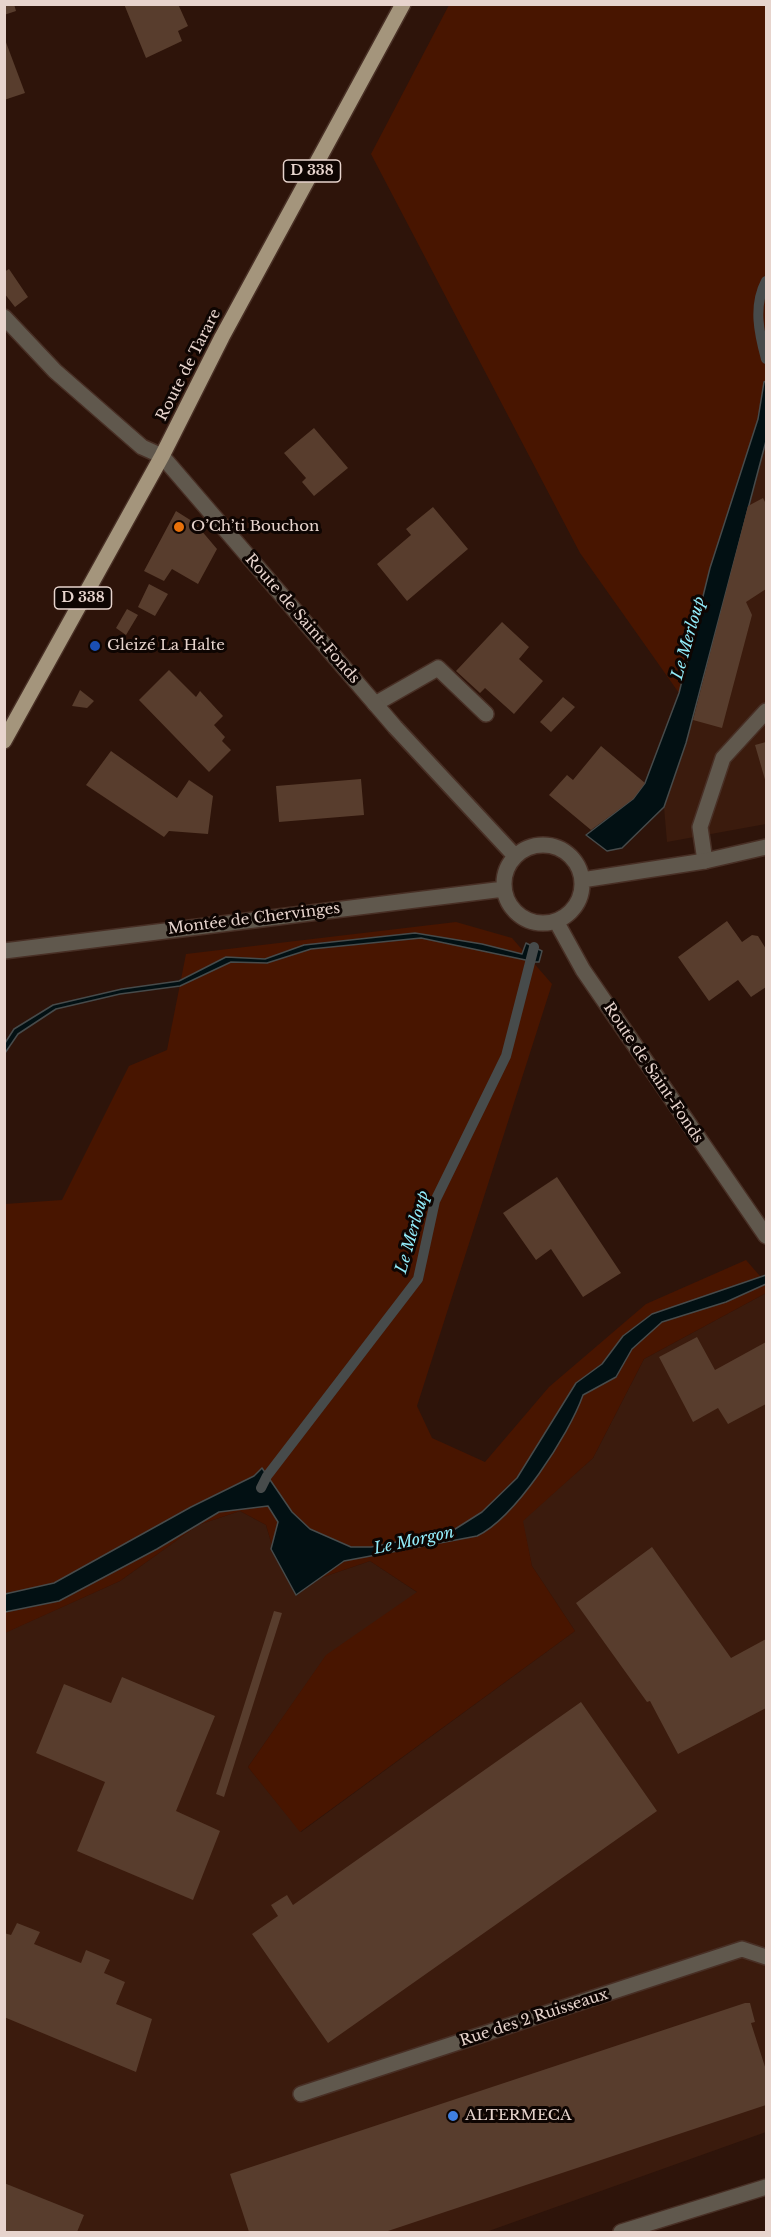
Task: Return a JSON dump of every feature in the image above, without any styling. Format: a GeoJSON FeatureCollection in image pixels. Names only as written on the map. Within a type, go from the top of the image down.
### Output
{"type":"FeatureCollection","features":[{"type":"Feature","properties":{"kind":"main road","name":"Route de Tarare"},"geometry":{"type":"LineString","coordinates":[[4,741],[162,456],[222,338],[403,4]]}},
{"type":"Feature","properties":{"kind":"street","name":"Route de Saint-Fonds"},"geometry":{"type":"LineString","coordinates":[[4,317],[56,371],[142,447],[162,456],[375,704],[515,856]]}},
{"type":"Feature","properties":{"kind":"street"},"geometry":{"type":"LineString","coordinates":[[375,704],[438,668],[486,714]]}},
{"type":"Feature","properties":{"kind":"street"},"geometry":{"type":"LineString","coordinates":[[705,861],[700,827],[723,758],[766,711]]}},
{"type":"Feature","properties":{"kind":"street"},"geometry":{"type":"LineString","coordinates":[[542,844],[556,846],[576,862],[582,880],[580,899],[573,910],[556,921],[538,923],[526,920],[512,908],[504,889],[504,876],[515,856],[529,847],[542,844]]}},
{"type":"Feature","properties":{"kind":"street"},"geometry":{"type":"LineString","coordinates":[[582,880],[705,861],[766,847]]}},
{"type":"Feature","properties":{"kind":"street","name":"Montée de Chervinges"},"geometry":{"type":"LineString","coordinates":[[4,951],[504,889]]}},
{"type":"Feature","properties":{"kind":"street","name":"Route de Saint-Fonds"},"geometry":{"type":"LineString","coordinates":[[556,921],[583,970],[766,1236]]}},
{"type":"Feature","properties":{"kind":"street","name":"Rue des 2 Ruisseaux"},"geometry":{"type":"LineString","coordinates":[[301,2094],[742,1949],[766,1957]]}},
{"type":"Feature","properties":{"kind":"street"},"geometry":{"type":"LineString","coordinates":[[621,2232],[766,2187]]}},
{"type":"Feature","properties":{"kind":"shaded area"},"geometry":{"type":"Polygon","coordinates":[[[449,5],[766,5],[766,377],[758,419],[710,568],[679,693],[580,553],[371,154],[449,5]]]}},
{"type":"Feature","properties":{"kind":"shaded area"},"geometry":{"type":"Polygon","coordinates":[[[766,441],[766,824],[667,842],[664,807],[693,720],[766,441]]]}},
{"type":"Feature","properties":{"kind":"shaded area"},"geometry":{"type":"Polygon","coordinates":[[[456,922],[512,938],[552,984],[417,1406],[432,1438],[485,1462],[549,1387],[646,1304],[746,1260],[766,1283],[766,1293],[644,1359],[593,1458],[523,1521],[532,1566],[575,1631],[300,1832],[248,1767],[326,1655],[417,1592],[370,1561],[300,1585],[276,1559],[266,1525],[240,1511],[198,1525],[120,1581],[5,1633],[5,1204],[62,1200],[129,1066],[167,1050],[186,954],[456,922]]]}},
{"type":"Feature","properties":{"kind":"shaded area"},"geometry":{"type":"Polygon","coordinates":[[[766,1293],[766,2132],[486,2232],[5,2232],[4,1633],[120,1581],[198,1525],[240,1511],[266,1525],[276,1559],[300,1585],[370,1561],[418,1593],[326,1656],[248,1767],[301,1832],[575,1631],[532,1566],[522,1521],[593,1458],[644,1359],[766,1293]]]}},
{"type":"Feature","properties":{"kind":"water"},"geometry":{"type":"Polygon","coordinates":[[[766,381],[766,441],[686,743],[664,807],[622,848],[607,851],[586,835],[633,799],[645,783],[679,693],[710,568],[758,419],[766,381]]]}},
{"type":"Feature","properties":{"kind":"water"},"geometry":{"type":"Polygon","coordinates":[[[415,933],[482,944],[522,954],[526,943],[542,951],[539,962],[535,962],[421,938],[311,949],[267,963],[231,962],[180,986],[120,994],[56,1009],[18,1034],[5,1053],[5,1043],[14,1029],[53,1005],[122,989],[179,981],[226,957],[265,959],[304,945],[415,933]]]}},
{"type":"Feature","properties":{"kind":"water","name":"Le Morgon"},"geometry":{"type":"Polygon","coordinates":[[[766,1275],[766,1284],[726,1302],[662,1322],[632,1349],[616,1377],[583,1395],[566,1431],[524,1494],[508,1512],[477,1536],[344,1561],[296,1595],[271,1549],[278,1522],[268,1506],[219,1512],[157,1549],[59,1601],[5,1612],[5,1594],[54,1583],[191,1507],[254,1476],[262,1468],[292,1512],[310,1529],[351,1547],[371,1547],[452,1531],[482,1512],[517,1478],[576,1383],[602,1364],[623,1336],[652,1314],[766,1275]]]}},
{"type":"Feature","properties":{"kind":"building"},"geometry":{"type":"Polygon","coordinates":[[[4,4],[14,4],[16,11],[4,15],[4,4]]]}},
{"type":"Feature","properties":{"kind":"building"},"geometry":{"type":"Polygon","coordinates":[[[124,4],[178,4],[188,26],[178,31],[182,41],[146,58],[124,4]]]}},
{"type":"Feature","properties":{"kind":"building"},"geometry":{"type":"Polygon","coordinates":[[[4,37],[25,93],[4,100],[4,37]]]}},
{"type":"Feature","properties":{"kind":"building"},"geometry":{"type":"Polygon","coordinates":[[[9,269],[28,297],[15,307],[4,293],[4,272],[9,269]]]}},
{"type":"Feature","properties":{"kind":"building"},"geometry":{"type":"Polygon","coordinates":[[[314,428],[348,468],[314,496],[302,482],[306,478],[284,453],[314,428]]]}},
{"type":"Feature","properties":{"kind":"building"},"geometry":{"type":"Polygon","coordinates":[[[763,498],[766,504],[766,589],[746,602],[752,615],[722,728],[693,720],[748,506],[763,498]]]}},
{"type":"Feature","properties":{"kind":"building"},"geometry":{"type":"Polygon","coordinates":[[[433,507],[468,549],[407,601],[377,564],[411,535],[406,529],[433,507]]]}},
{"type":"Feature","properties":{"kind":"building"},"geometry":{"type":"Polygon","coordinates":[[[176,511],[195,523],[217,549],[198,584],[172,569],[164,581],[144,571],[176,511]]]}},
{"type":"Feature","properties":{"kind":"building"},"geometry":{"type":"Polygon","coordinates":[[[149,584],[168,594],[155,616],[138,607],[149,584]]]}},
{"type":"Feature","properties":{"kind":"building"},"geometry":{"type":"Polygon","coordinates":[[[127,609],[138,615],[126,635],[116,628],[127,609]]]}},
{"type":"Feature","properties":{"kind":"building"},"geometry":{"type":"Polygon","coordinates":[[[502,622],[529,647],[519,659],[543,681],[514,714],[485,688],[480,693],[456,671],[502,622]]]}},
{"type":"Feature","properties":{"kind":"building"},"geometry":{"type":"Polygon","coordinates":[[[169,670],[196,697],[200,691],[223,716],[214,725],[225,737],[222,741],[231,750],[209,772],[139,700],[169,670]]]}},
{"type":"Feature","properties":{"kind":"building"},"geometry":{"type":"Polygon","coordinates":[[[80,690],[94,701],[87,708],[72,706],[80,690]]]}},
{"type":"Feature","properties":{"kind":"building"},"geometry":{"type":"Polygon","coordinates":[[[563,697],[575,707],[551,732],[540,722],[563,697]]]}},
{"type":"Feature","properties":{"kind":"building"},"geometry":{"type":"Polygon","coordinates":[[[766,742],[766,783],[755,745],[766,742]]]}},
{"type":"Feature","properties":{"kind":"building"},"geometry":{"type":"Polygon","coordinates":[[[601,746],[645,783],[633,799],[591,830],[549,795],[567,775],[573,780],[601,746]]]}},
{"type":"Feature","properties":{"kind":"building"},"geometry":{"type":"Polygon","coordinates":[[[111,751],[177,798],[189,780],[213,796],[208,834],[169,831],[164,837],[86,785],[111,751]]]}},
{"type":"Feature","properties":{"kind":"building"},"geometry":{"type":"Polygon","coordinates":[[[361,779],[364,815],[279,822],[276,786],[361,779]]]}},
{"type":"Feature","properties":{"kind":"building"},"geometry":{"type":"Polygon","coordinates":[[[727,921],[742,942],[752,935],[758,936],[766,949],[766,987],[751,997],[738,980],[709,1001],[678,957],[727,921]]]}},
{"type":"Feature","properties":{"kind":"building"},"geometry":{"type":"Polygon","coordinates":[[[557,1177],[621,1273],[583,1297],[551,1249],[536,1260],[503,1213],[557,1177]]]}},
{"type":"Feature","properties":{"kind":"building"},"geometry":{"type":"Polygon","coordinates":[[[697,1337],[715,1370],[766,1342],[766,1404],[728,1424],[718,1408],[693,1422],[659,1357],[697,1337]]]}},
{"type":"Feature","properties":{"kind":"building"},"geometry":{"type":"Polygon","coordinates":[[[652,1547],[731,1658],[766,1639],[766,1708],[678,1754],[650,1701],[647,1702],[576,1603],[652,1547]]]}},
{"type":"Feature","properties":{"kind":"building"},"geometry":{"type":"Polygon","coordinates":[[[274,1611],[282,1613],[224,1797],[216,1794],[274,1611]]]}},
{"type":"Feature","properties":{"kind":"building"},"geometry":{"type":"Polygon","coordinates":[[[122,1677],[215,1716],[176,1811],[220,1831],[193,1900],[77,1851],[105,1782],[36,1753],[64,1684],[111,1703],[122,1677]]]}},
{"type":"Feature","properties":{"kind":"building"},"geometry":{"type":"Polygon","coordinates":[[[581,1702],[657,1811],[328,2043],[252,1934],[278,1916],[271,1905],[287,1895],[293,1905],[581,1702]]]}},
{"type":"Feature","properties":{"kind":"building"},"geometry":{"type":"Polygon","coordinates":[[[17,1923],[40,1932],[34,1944],[81,1963],[86,1950],[110,1960],[104,1973],[125,1982],[116,2004],[152,2019],[136,2072],[4,2017],[4,1933],[11,1935],[17,1923]]]}},
{"type":"Feature","properties":{"kind":"building"},"geometry":{"type":"Polygon","coordinates":[[[750,2003],[755,2022],[751,2023],[766,2070],[766,2105],[385,2232],[249,2232],[230,2174],[750,2003]]]}},
{"type":"Feature","properties":{"kind":"building"},"geometry":{"type":"Polygon","coordinates":[[[4,2183],[84,2215],[77,2232],[4,2232],[4,2183]]]}},
{"type":"Feature","properties":{"kind":"waterway","name":"Le Merloup"},"geometry":{"type":"LineString","coordinates":[[766,281],[758,310],[759,329],[766,359]]}},
{"type":"Feature","properties":{"kind":"waterway","name":"Le Merloup"},"geometry":{"type":"LineString","coordinates":[[261,1488],[267,1476],[418,1279],[435,1201],[506,1056],[534,947]]}},
{"type":"Feature","properties":{"kind":"place","name":"O’Ch’ti Bouchon"},"geometry":{"type":"Point","coordinates":[179,527]}},
{"type":"Feature","properties":{"kind":"place","name":"Gleizé La Halte"},"geometry":{"type":"Point","coordinates":[95,646]}},
{"type":"Feature","properties":{"kind":"place","name":"ALTERMECA"},"geometry":{"type":"Point","coordinates":[453,2116]}}]}
